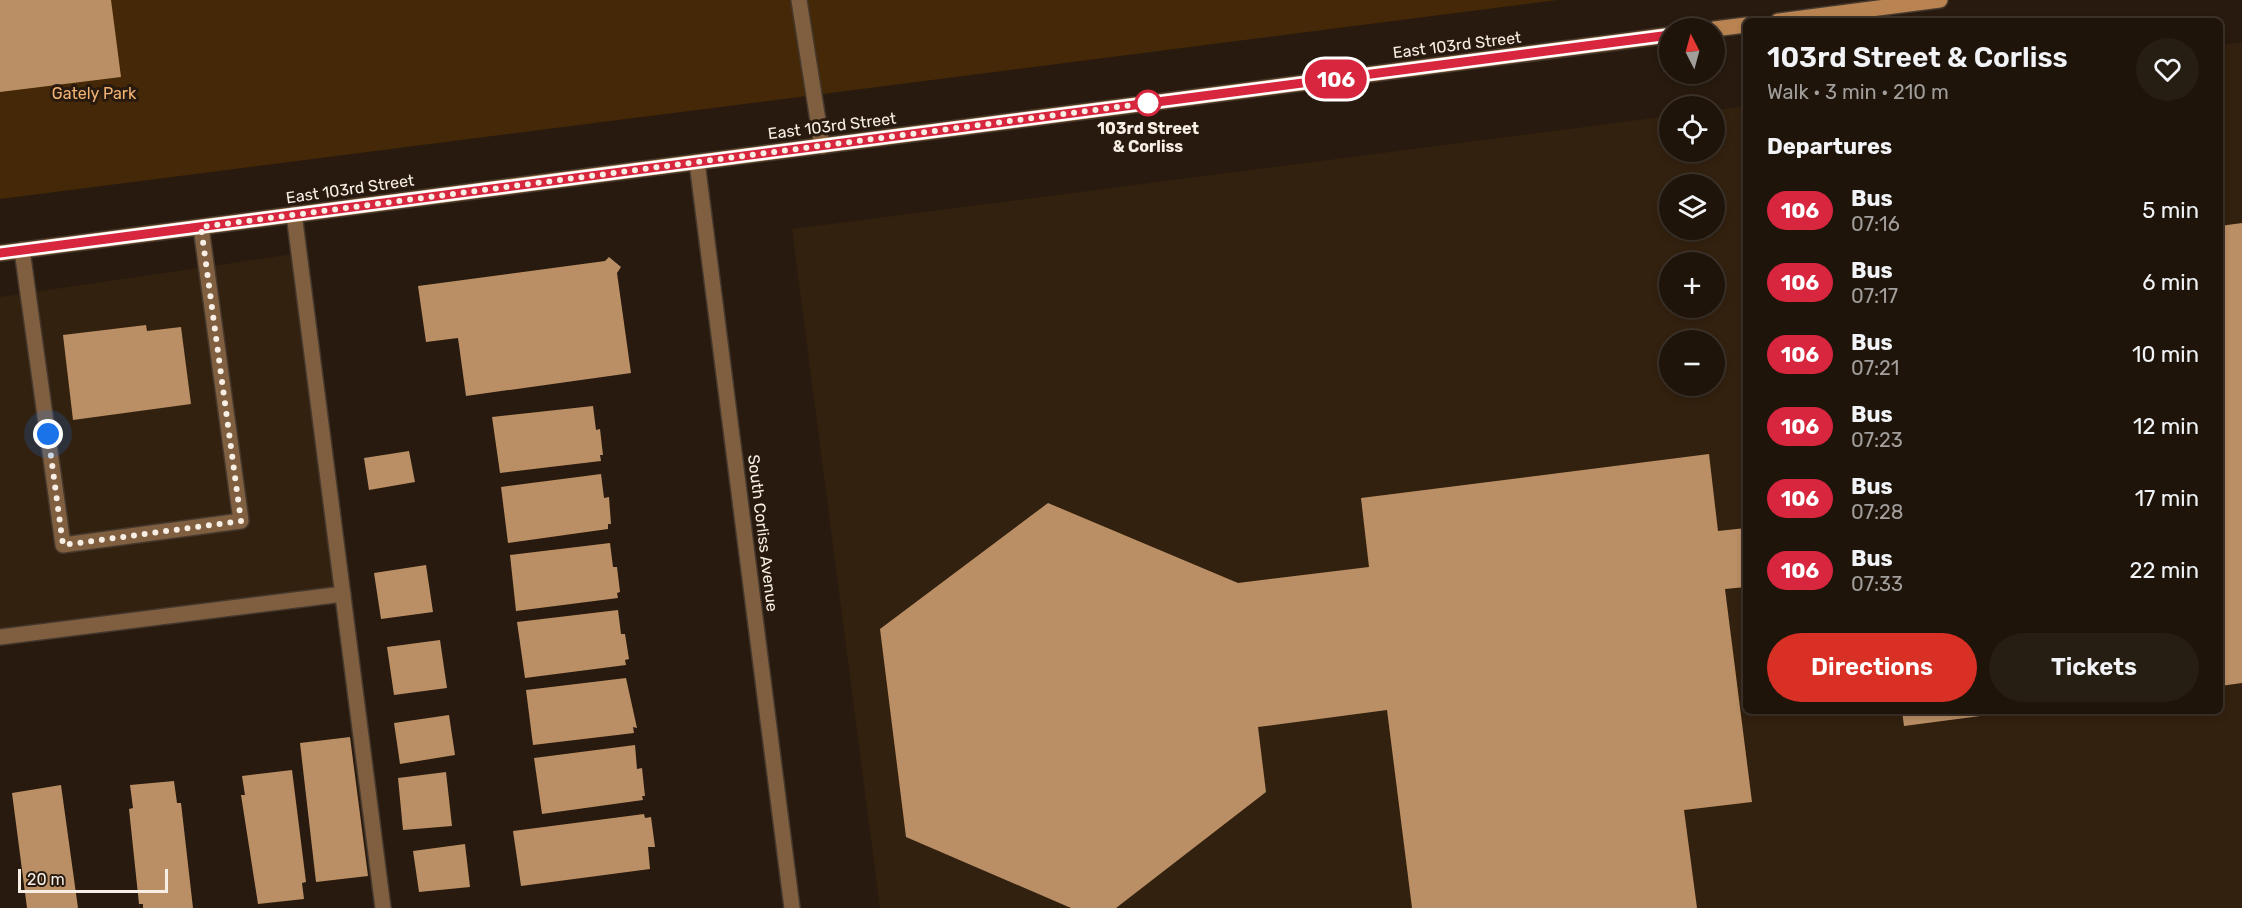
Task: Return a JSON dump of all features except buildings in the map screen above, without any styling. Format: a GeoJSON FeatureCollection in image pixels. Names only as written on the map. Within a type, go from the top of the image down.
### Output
{"type":"FeatureCollection","features":[{"type":"Feature","properties":{"kind":"main road"},"geometry":{"type":"LineString","coordinates":[[1801,18],[1940,0]]}},
{"type":"Feature","properties":{"kind":"main road"},"geometry":{"type":"LineString","coordinates":[[1725,28],[1743,25]]}},
{"type":"Feature","properties":{"kind":"main road","name":"East 103rd Street"},"geometry":{"type":"LineString","coordinates":[[0,253],[1659,36]]}},
{"type":"Feature","properties":{"kind":"street"},"geometry":{"type":"LineString","coordinates":[[799,0],[822,146]]}},
{"type":"Feature","properties":{"kind":"street","name":"South Corliss Avenue"},"geometry":{"type":"LineString","coordinates":[[697,162],[792,908]]}},
{"type":"Feature","properties":{"kind":"street"},"geometry":{"type":"LineString","coordinates":[[294,214],[383,908]]}},
{"type":"Feature","properties":{"kind":"street"},"geometry":{"type":"LineString","coordinates":[[22,250],[63,545],[241,521],[201,227]]}},
{"type":"Feature","properties":{"kind":"street"},"geometry":{"type":"LineString","coordinates":[[0,637],[343,594]]}},
{"type":"Feature","properties":{"kind":"shaded area"},"geometry":{"type":"Polygon","coordinates":[[[2242,42],[2242,908],[880,908],[792,229],[1659,117],[1659,162],[1725,162],[1725,109],[1743,106],[1743,714],[2223,714],[2223,45],[2242,42]]]}},
{"type":"Feature","properties":{"kind":"shaded area"},"geometry":{"type":"Polygon","coordinates":[[[307,252],[350,600],[0,644],[0,297],[307,252]]]}},
{"type":"Feature","properties":{"kind":"green space","name":"Gately Park"},"geometry":{"type":"Polygon","coordinates":[[[0,0],[1558,0],[0,199],[0,0]]]}},
{"type":"Feature","properties":{"kind":"bus line","name":"106"},"geometry":{"type":"LineString","coordinates":[[0,253],[1659,36]]}},
{"type":"Feature","properties":{"kind":"place","name":"103rd Street & Corliss"},"geometry":{"type":"Point","coordinates":[1148,103]}},
{"type":"Feature","properties":{"kind":"route"},"geometry":{"type":"LineString","coordinates":[[48,434],[63,545],[241,521],[201,227],[1148,103]]}}]}
